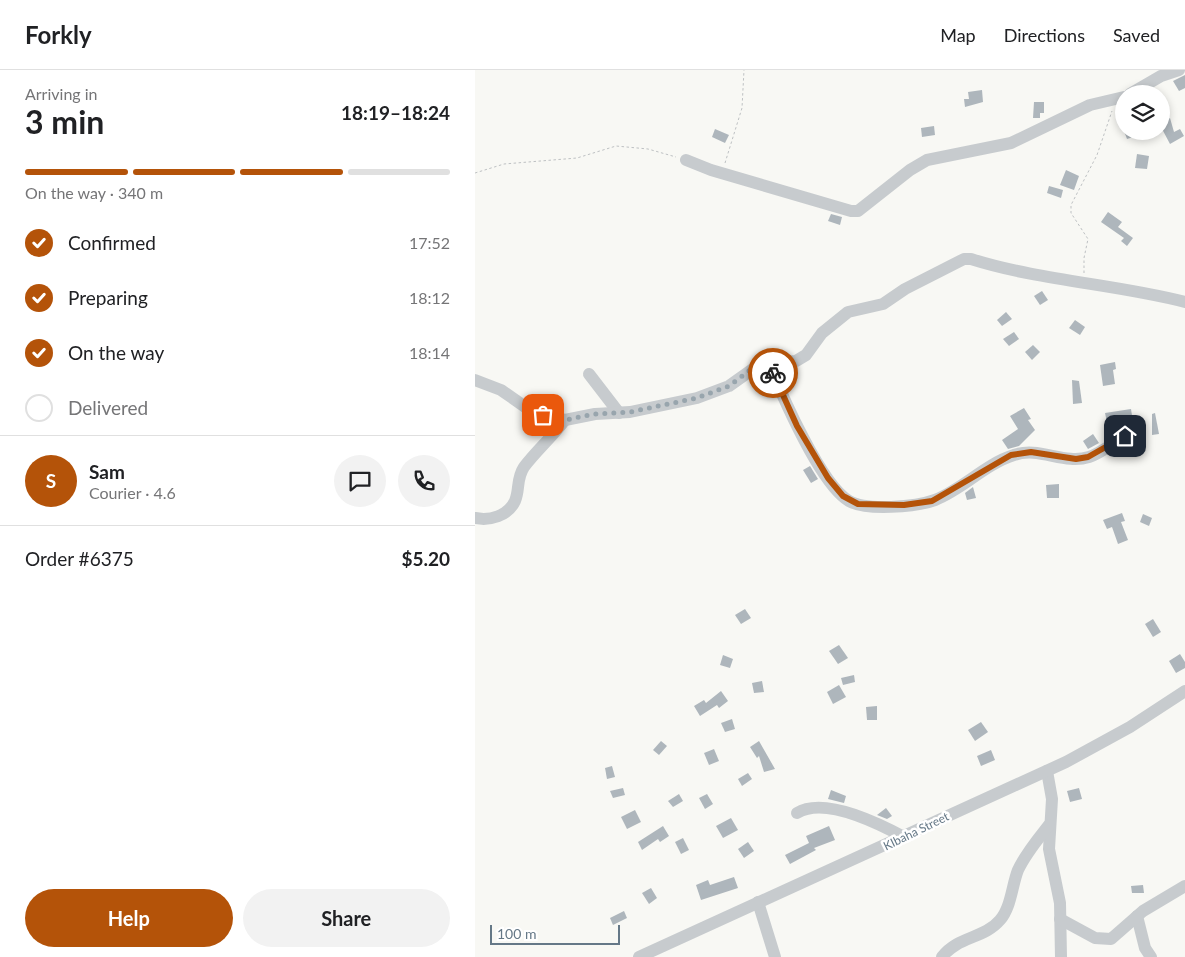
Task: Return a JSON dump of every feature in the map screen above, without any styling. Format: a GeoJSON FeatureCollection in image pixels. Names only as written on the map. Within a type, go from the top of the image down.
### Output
{"type":"FeatureCollection","features":[{"type":"Feature","properties":{"kind":"street"},"geometry":{"type":"LineString","coordinates":[[1146,85],[1161,76],[1179,70]]}},
{"type":"Feature","properties":{"kind":"street"},"geometry":{"type":"LineString","coordinates":[[686,160],[721,173],[851,211],[858,211],[910,170],[927,160],[1011,143],[1090,105],[1115,99]]}},
{"type":"Feature","properties":{"kind":"street"},"geometry":{"type":"LineString","coordinates":[[475,380],[501,390],[531,411],[565,420],[585,415],[646,409],[711,393],[729,386],[754,367],[796,361],[806,355],[822,333],[848,312],[883,304],[905,289],[964,259],[971,258],[1008,268],[1153,294],[1185,302]]}},
{"type":"Feature","properties":{"kind":"street"},"geometry":{"type":"LineString","coordinates":[[769,364],[797,426],[828,478],[843,496],[858,504],[904,505],[932,501],[1011,455],[1031,452],[1076,459],[1088,457],[1125,436]]}},
{"type":"Feature","properties":{"kind":"street"},"geometry":{"type":"LineString","coordinates":[[589,374],[619,413]]}},
{"type":"Feature","properties":{"kind":"street"},"geometry":{"type":"LineString","coordinates":[[475,518],[492,519],[510,508],[515,500],[519,476],[565,420]]}},
{"type":"Feature","properties":{"kind":"street","name":"KIbaha Street"},"geometry":{"type":"LineString","coordinates":[[639,957],[1047,771],[1096,747],[1185,691]]}},
{"type":"Feature","properties":{"kind":"street"},"geometry":{"type":"LineString","coordinates":[[1047,771],[1052,799],[1049,849],[1059,893],[1063,953]]}},
{"type":"Feature","properties":{"kind":"street"},"geometry":{"type":"LineString","coordinates":[[797,813],[809,806],[841,811],[872,822],[904,837]]}},
{"type":"Feature","properties":{"kind":"street"},"geometry":{"type":"LineString","coordinates":[[942,957],[963,939],[979,935],[1000,921],[1006,912],[1019,869],[1029,850],[1049,825]]}},
{"type":"Feature","properties":{"kind":"street"},"geometry":{"type":"LineString","coordinates":[[1060,919],[1095,938],[1103,940],[1117,935],[1137,916],[1185,886]]}},
{"type":"Feature","properties":{"kind":"street"},"geometry":{"type":"LineString","coordinates":[[758,902],[775,957]]}},
{"type":"Feature","properties":{"kind":"street"},"geometry":{"type":"LineString","coordinates":[[1137,916],[1145,948],[1151,957]]}},
{"type":"Feature","properties":{"kind":"path"},"geometry":{"type":"LineString","coordinates":[[721,173],[734,139],[742,108],[744,70]]}},
{"type":"Feature","properties":{"kind":"path"},"geometry":{"type":"LineString","coordinates":[[1085,283],[1084,258],[1088,239],[1071,213],[1071,206],[1097,155],[1114,108]]}},
{"type":"Feature","properties":{"kind":"path"},"geometry":{"type":"LineString","coordinates":[[475,173],[504,164],[577,158],[616,146],[648,148],[686,160]]}},
{"type":"Feature","properties":{"kind":"building"},"geometry":{"type":"Polygon","coordinates":[[[1185,75],[1185,88],[1179,91],[1173,81],[1185,75]]]}},
{"type":"Feature","properties":{"kind":"building"},"geometry":{"type":"Polygon","coordinates":[[[982,90],[983,102],[965,107],[964,99],[969,99],[968,92],[982,90]]]}},
{"type":"Feature","properties":{"kind":"building"},"geometry":{"type":"Polygon","coordinates":[[[1034,102],[1044,102],[1044,113],[1040,113],[1040,118],[1033,118],[1034,102]]]}},
{"type":"Feature","properties":{"kind":"building"},"geometry":{"type":"Polygon","coordinates":[[[1170,118],[1174,132],[1180,129],[1184,136],[1170,144],[1168,140],[1170,140],[1170,118]]]}},
{"type":"Feature","properties":{"kind":"building"},"geometry":{"type":"Polygon","coordinates":[[[934,126],[935,135],[922,137],[921,128],[934,126]]]}},
{"type":"Feature","properties":{"kind":"building"},"geometry":{"type":"Polygon","coordinates":[[[715,129],[729,135],[725,143],[712,137],[715,129]]]}},
{"type":"Feature","properties":{"kind":"building"},"geometry":{"type":"Polygon","coordinates":[[[1137,154],[1149,156],[1147,169],[1135,168],[1137,154]]]}},
{"type":"Feature","properties":{"kind":"building"},"geometry":{"type":"Polygon","coordinates":[[[1066,170],[1079,176],[1074,190],[1060,185],[1066,170]]]}},
{"type":"Feature","properties":{"kind":"building"},"geometry":{"type":"Polygon","coordinates":[[[1049,186],[1063,190],[1061,198],[1047,193],[1049,186]]]}},
{"type":"Feature","properties":{"kind":"building"},"geometry":{"type":"Polygon","coordinates":[[[1108,212],[1122,222],[1118,227],[1133,238],[1127,246],[1121,241],[1124,238],[1101,222],[1108,212]]]}},
{"type":"Feature","properties":{"kind":"building"},"geometry":{"type":"Polygon","coordinates":[[[831,214],[842,217],[840,225],[828,221],[831,214]]]}},
{"type":"Feature","properties":{"kind":"building"},"geometry":{"type":"Polygon","coordinates":[[[1042,291],[1048,300],[1040,305],[1034,296],[1042,291]]]}},
{"type":"Feature","properties":{"kind":"building"},"geometry":{"type":"Polygon","coordinates":[[[1006,312],[1012,319],[1002,326],[997,320],[1006,312]]]}},
{"type":"Feature","properties":{"kind":"building"},"geometry":{"type":"Polygon","coordinates":[[[1075,320],[1085,327],[1080,335],[1069,328],[1075,320]]]}},
{"type":"Feature","properties":{"kind":"building"},"geometry":{"type":"Polygon","coordinates":[[[1014,332],[1019,339],[1009,346],[1003,339],[1014,332]]]}},
{"type":"Feature","properties":{"kind":"building"},"geometry":{"type":"Polygon","coordinates":[[[1033,345],[1040,352],[1032,360],[1025,352],[1033,345]]]}},
{"type":"Feature","properties":{"kind":"building"},"geometry":{"type":"Polygon","coordinates":[[[1115,362],[1116,369],[1113,370],[1115,384],[1103,386],[1100,365],[1115,362]]]}},
{"type":"Feature","properties":{"kind":"building"},"geometry":{"type":"Polygon","coordinates":[[[1072,380],[1079,381],[1082,403],[1073,404],[1072,380]]]}},
{"type":"Feature","properties":{"kind":"building"},"geometry":{"type":"Polygon","coordinates":[[[1024,408],[1031,419],[1028,420],[1035,430],[1019,446],[1008,449],[1002,440],[1018,429],[1010,416],[1024,408]]]}},
{"type":"Feature","properties":{"kind":"building"},"geometry":{"type":"Polygon","coordinates":[[[1131,409],[1133,422],[1139,420],[1141,430],[1132,432],[1126,423],[1108,427],[1105,413],[1131,409]]]}},
{"type":"Feature","properties":{"kind":"building"},"geometry":{"type":"Polygon","coordinates":[[[1155,413],[1159,434],[1152,435],[1152,414],[1155,413]]]}},
{"type":"Feature","properties":{"kind":"building"},"geometry":{"type":"Polygon","coordinates":[[[1093,434],[1099,443],[1088,449],[1083,441],[1093,434]]]}},
{"type":"Feature","properties":{"kind":"building"},"geometry":{"type":"Polygon","coordinates":[[[810,466],[818,479],[811,483],[803,470],[810,466]]]}},
{"type":"Feature","properties":{"kind":"building"},"geometry":{"type":"Polygon","coordinates":[[[1059,484],[1059,498],[1047,498],[1046,485],[1059,484]]]}},
{"type":"Feature","properties":{"kind":"building"},"geometry":{"type":"Polygon","coordinates":[[[973,487],[976,498],[967,500],[965,493],[973,487]]]}},
{"type":"Feature","properties":{"kind":"building"},"geometry":{"type":"Polygon","coordinates":[[[1122,513],[1125,521],[1121,522],[1128,540],[1118,544],[1112,527],[1107,529],[1103,520],[1122,513]]]}},
{"type":"Feature","properties":{"kind":"building"},"geometry":{"type":"Polygon","coordinates":[[[1143,514],[1152,518],[1149,526],[1140,522],[1143,514]]]}},
{"type":"Feature","properties":{"kind":"building"},"geometry":{"type":"Polygon","coordinates":[[[745,609],[751,618],[741,624],[735,615],[745,609]]]}},
{"type":"Feature","properties":{"kind":"building"},"geometry":{"type":"Polygon","coordinates":[[[1153,619],[1161,632],[1153,637],[1145,624],[1153,619]]]}},
{"type":"Feature","properties":{"kind":"building"},"geometry":{"type":"Polygon","coordinates":[[[839,645],[848,658],[838,664],[829,651],[839,645]]]}},
{"type":"Feature","properties":{"kind":"building"},"geometry":{"type":"Polygon","coordinates":[[[1180,654],[1185,662],[1185,668],[1176,673],[1169,661],[1180,654]]]}},
{"type":"Feature","properties":{"kind":"building"},"geometry":{"type":"Polygon","coordinates":[[[723,655],[733,659],[730,668],[720,665],[723,655]]]}},
{"type":"Feature","properties":{"kind":"building"},"geometry":{"type":"Polygon","coordinates":[[[854,675],[855,682],[843,685],[841,678],[854,675]]]}},
{"type":"Feature","properties":{"kind":"building"},"geometry":{"type":"Polygon","coordinates":[[[762,681],[764,692],[754,693],[752,683],[762,681]]]}},
{"type":"Feature","properties":{"kind":"building"},"geometry":{"type":"Polygon","coordinates":[[[839,685],[846,697],[833,704],[827,692],[839,685]]]}},
{"type":"Feature","properties":{"kind":"building"},"geometry":{"type":"Polygon","coordinates":[[[721,691],[728,701],[719,708],[717,705],[700,716],[694,706],[704,700],[706,703],[721,691]]]}},
{"type":"Feature","properties":{"kind":"building"},"geometry":{"type":"Polygon","coordinates":[[[877,706],[877,720],[867,720],[866,707],[877,706]]]}},
{"type":"Feature","properties":{"kind":"building"},"geometry":{"type":"Polygon","coordinates":[[[732,719],[735,729],[725,732],[721,723],[732,719]]]}},
{"type":"Feature","properties":{"kind":"building"},"geometry":{"type":"Polygon","coordinates":[[[981,722],[988,732],[975,741],[968,730],[981,722]]]}},
{"type":"Feature","properties":{"kind":"building"},"geometry":{"type":"Polygon","coordinates":[[[661,741],[667,746],[659,755],[653,750],[661,741]]]}},
{"type":"Feature","properties":{"kind":"building"},"geometry":{"type":"Polygon","coordinates":[[[759,741],[775,769],[764,772],[759,756],[757,758],[750,747],[759,741]]]}},
{"type":"Feature","properties":{"kind":"building"},"geometry":{"type":"Polygon","coordinates":[[[714,749],[719,761],[709,765],[704,753],[714,749]]]}},
{"type":"Feature","properties":{"kind":"building"},"geometry":{"type":"Polygon","coordinates":[[[991,750],[995,760],[981,766],[977,756],[991,750]]]}},
{"type":"Feature","properties":{"kind":"building"},"geometry":{"type":"Polygon","coordinates":[[[612,766],[615,777],[607,779],[605,768],[612,766]]]}},
{"type":"Feature","properties":{"kind":"building"},"geometry":{"type":"Polygon","coordinates":[[[748,773],[752,779],[742,786],[738,779],[748,773]]]}},
{"type":"Feature","properties":{"kind":"building"},"geometry":{"type":"Polygon","coordinates":[[[623,788],[625,795],[613,798],[610,791],[623,788]]]}},
{"type":"Feature","properties":{"kind":"building"},"geometry":{"type":"Polygon","coordinates":[[[1079,788],[1082,799],[1070,802],[1067,791],[1079,788]]]}},
{"type":"Feature","properties":{"kind":"building"},"geometry":{"type":"Polygon","coordinates":[[[831,790],[846,796],[844,803],[828,799],[831,790]]]}},
{"type":"Feature","properties":{"kind":"building"},"geometry":{"type":"Polygon","coordinates":[[[679,794],[683,801],[673,807],[668,801],[679,794]]]}},
{"type":"Feature","properties":{"kind":"building"},"geometry":{"type":"Polygon","coordinates":[[[707,794],[713,804],[705,809],[699,798],[707,794]]]}},
{"type":"Feature","properties":{"kind":"building"},"geometry":{"type":"Polygon","coordinates":[[[886,808],[892,816],[887,819],[877,815],[886,808]]]}},
{"type":"Feature","properties":{"kind":"building"},"geometry":{"type":"Polygon","coordinates":[[[635,810],[641,822],[627,829],[621,817],[635,810]]]}},
{"type":"Feature","properties":{"kind":"building"},"geometry":{"type":"Polygon","coordinates":[[[731,818],[738,830],[723,838],[716,826],[731,818]]]}},
{"type":"Feature","properties":{"kind":"building"},"geometry":{"type":"Polygon","coordinates":[[[663,826],[669,836],[660,842],[658,839],[642,850],[638,842],[663,826]]]}},
{"type":"Feature","properties":{"kind":"building"},"geometry":{"type":"Polygon","coordinates":[[[829,826],[835,840],[814,848],[816,850],[790,864],[785,855],[809,843],[806,836],[829,826]]]}},
{"type":"Feature","properties":{"kind":"building"},"geometry":{"type":"Polygon","coordinates":[[[683,838],[689,850],[681,854],[675,842],[683,838]]]}},
{"type":"Feature","properties":{"kind":"building"},"geometry":{"type":"Polygon","coordinates":[[[748,842],[754,851],[744,858],[738,849],[748,842]]]}},
{"type":"Feature","properties":{"kind":"building"},"geometry":{"type":"Polygon","coordinates":[[[734,877],[738,888],[701,900],[696,885],[708,880],[710,885],[734,877]]]}},
{"type":"Feature","properties":{"kind":"building"},"geometry":{"type":"Polygon","coordinates":[[[1143,885],[1144,893],[1132,893],[1131,886],[1143,885]]]}},
{"type":"Feature","properties":{"kind":"building"},"geometry":{"type":"Polygon","coordinates":[[[651,888],[657,898],[649,904],[642,893],[651,888]]]}},
{"type":"Feature","properties":{"kind":"building"},"geometry":{"type":"Polygon","coordinates":[[[624,911],[627,918],[613,925],[610,918],[624,911]]]}},
{"type":"Feature","properties":{"kind":"way so far"},"geometry":{"type":"LineString","coordinates":[[543,415],[565,420],[610,412],[630,412],[697,398],[722,389],[761,364],[769,364],[773,373]]}},
{"type":"Feature","properties":{"kind":"route"},"geometry":{"type":"LineString","coordinates":[[773,373],[797,426],[828,478],[843,496],[849,501],[858,504],[871,506],[904,505],[932,501],[1011,455],[1031,452],[1076,459],[1088,457],[1125,436]]}}]}
